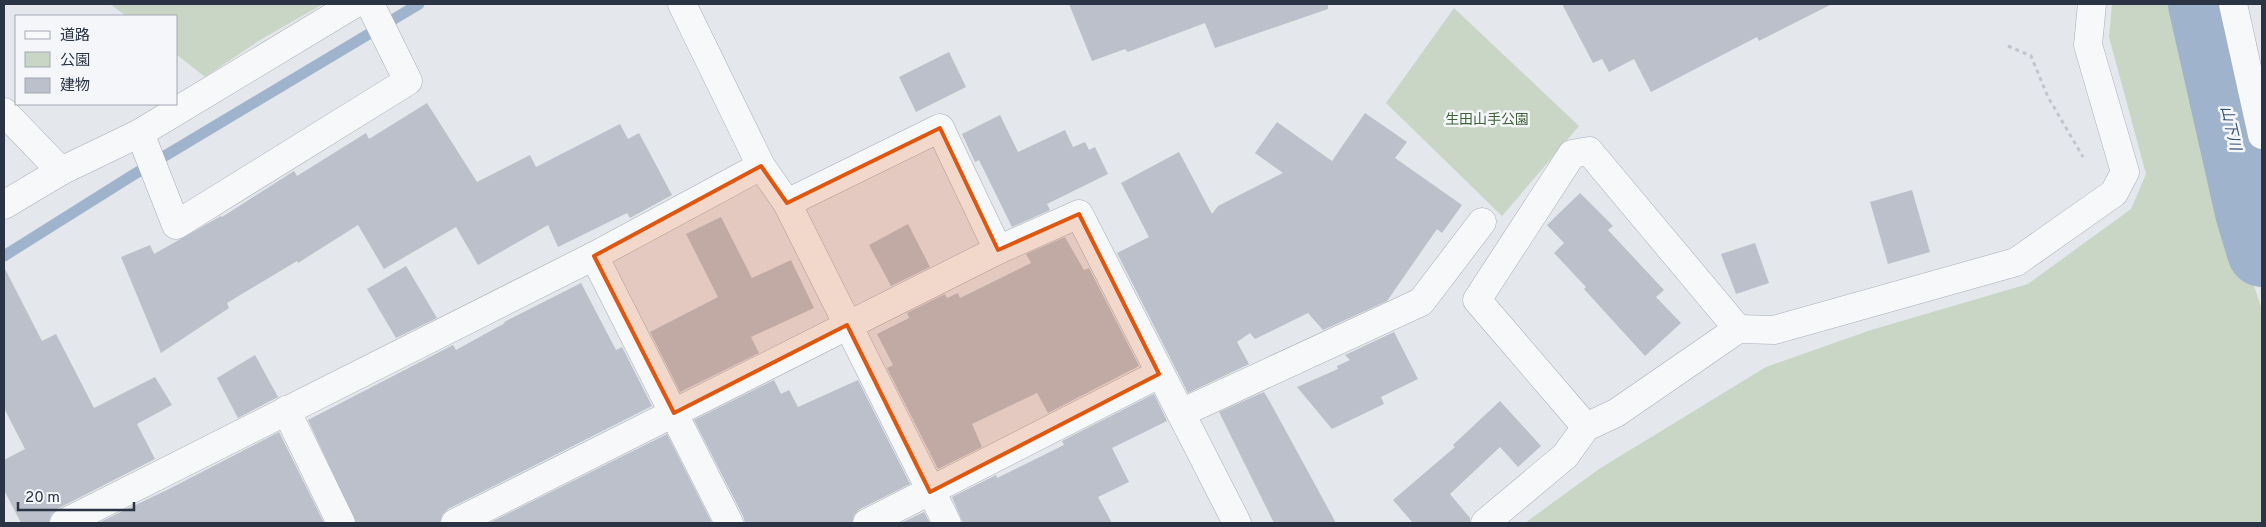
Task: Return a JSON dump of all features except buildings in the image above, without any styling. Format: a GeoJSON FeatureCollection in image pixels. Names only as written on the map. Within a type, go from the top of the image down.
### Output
{"type":"FeatureCollection","features":[{"type":"Feature","properties":{"kind":"street"},"geometry":{"type":"LineString","coordinates":[[4,205],[62,171],[140,133],[354,4]]}},
{"type":"Feature","properties":{"kind":"street"},"geometry":{"type":"LineString","coordinates":[[140,133],[176,225],[408,81],[370,4]]}},
{"type":"Feature","properties":{"kind":"street"},"geometry":{"type":"LineString","coordinates":[[682,4],[761,166],[787,204],[947,523]]}},
{"type":"Feature","properties":{"kind":"street"},"geometry":{"type":"LineString","coordinates":[[1485,523],[1565,456],[1586,427],[1616,413],[1738,330],[1774,330],[2016,262],[2114,193],[2125,172],[2088,46],[2092,4]]}},
{"type":"Feature","properties":{"kind":"street"},"geometry":{"type":"LineString","coordinates":[[2233,4],[2262,135]]}},
{"type":"Feature","properties":{"kind":"street"},"geometry":{"type":"LineString","coordinates":[[4,112],[62,171]]}},
{"type":"Feature","properties":{"kind":"street"},"geometry":{"type":"LineString","coordinates":[[787,204],[940,128],[998,250]]}},
{"type":"Feature","properties":{"kind":"street"},"geometry":{"type":"LineString","coordinates":[[1586,427],[1477,300],[1572,154],[1589,151],[1738,330]]}},
{"type":"Feature","properties":{"kind":"street"},"geometry":{"type":"LineString","coordinates":[[64,523],[594,256],[761,166]]}},
{"type":"Feature","properties":{"kind":"street"},"geometry":{"type":"LineString","coordinates":[[455,523],[998,250],[1079,214],[1159,374],[1237,523]]}},
{"type":"Feature","properties":{"kind":"street"},"geometry":{"type":"LineString","coordinates":[[1181,413],[1421,302],[1482,222]]}},
{"type":"Feature","properties":{"kind":"street"},"geometry":{"type":"LineString","coordinates":[[594,256],[728,523]]}},
{"type":"Feature","properties":{"kind":"street"},"geometry":{"type":"LineString","coordinates":[[867,523],[1159,374]]}},
{"type":"Feature","properties":{"kind":"street"},"geometry":{"type":"LineString","coordinates":[[286,410],[341,523]]}},
{"type":"Feature","properties":{"kind":"path"},"geometry":{"type":"LineString","coordinates":[[2008,46],[2031,56],[2048,97],[2082,156],[2118,186]]}},
{"type":"Feature","properties":{"kind":"highlighted area"},"geometry":{"type":"Polygon","coordinates":[[[940,128],[998,250],[1079,214],[1159,374],[930,492],[847,325],[674,413],[594,256],[761,166],[787,203],[940,128]]]}},
{"type":"Feature","properties":{"kind":"green space"},"geometry":{"type":"Polygon","coordinates":[[[110,4],[323,4],[260,40],[205,77],[178,56],[178,15],[125,15],[110,4]]]}},
{"type":"Feature","properties":{"kind":"green space"},"geometry":{"type":"Polygon","coordinates":[[[2112,4],[2185,4],[2231,216],[2262,310],[2262,523],[1525,523],[1599,469],[1766,367],[1871,330],[2028,284],[2131,209],[2146,174],[2109,37],[2112,4]]]}},
{"type":"Feature","properties":{"kind":"green space","name":"生田山手公園"},"geometry":{"type":"Polygon","coordinates":[[[1454,8],[1579,126],[1502,216],[1386,103],[1454,8]]]}},
{"type":"Feature","properties":{"kind":"waterway"},"geometry":{"type":"LineString","coordinates":[[4,256],[133,175],[419,4]]}},
{"type":"Feature","properties":{"kind":"waterway","name":"山下川"},"geometry":{"type":"LineString","coordinates":[[2203,4],[2250,212],[2262,252]]}}]}
